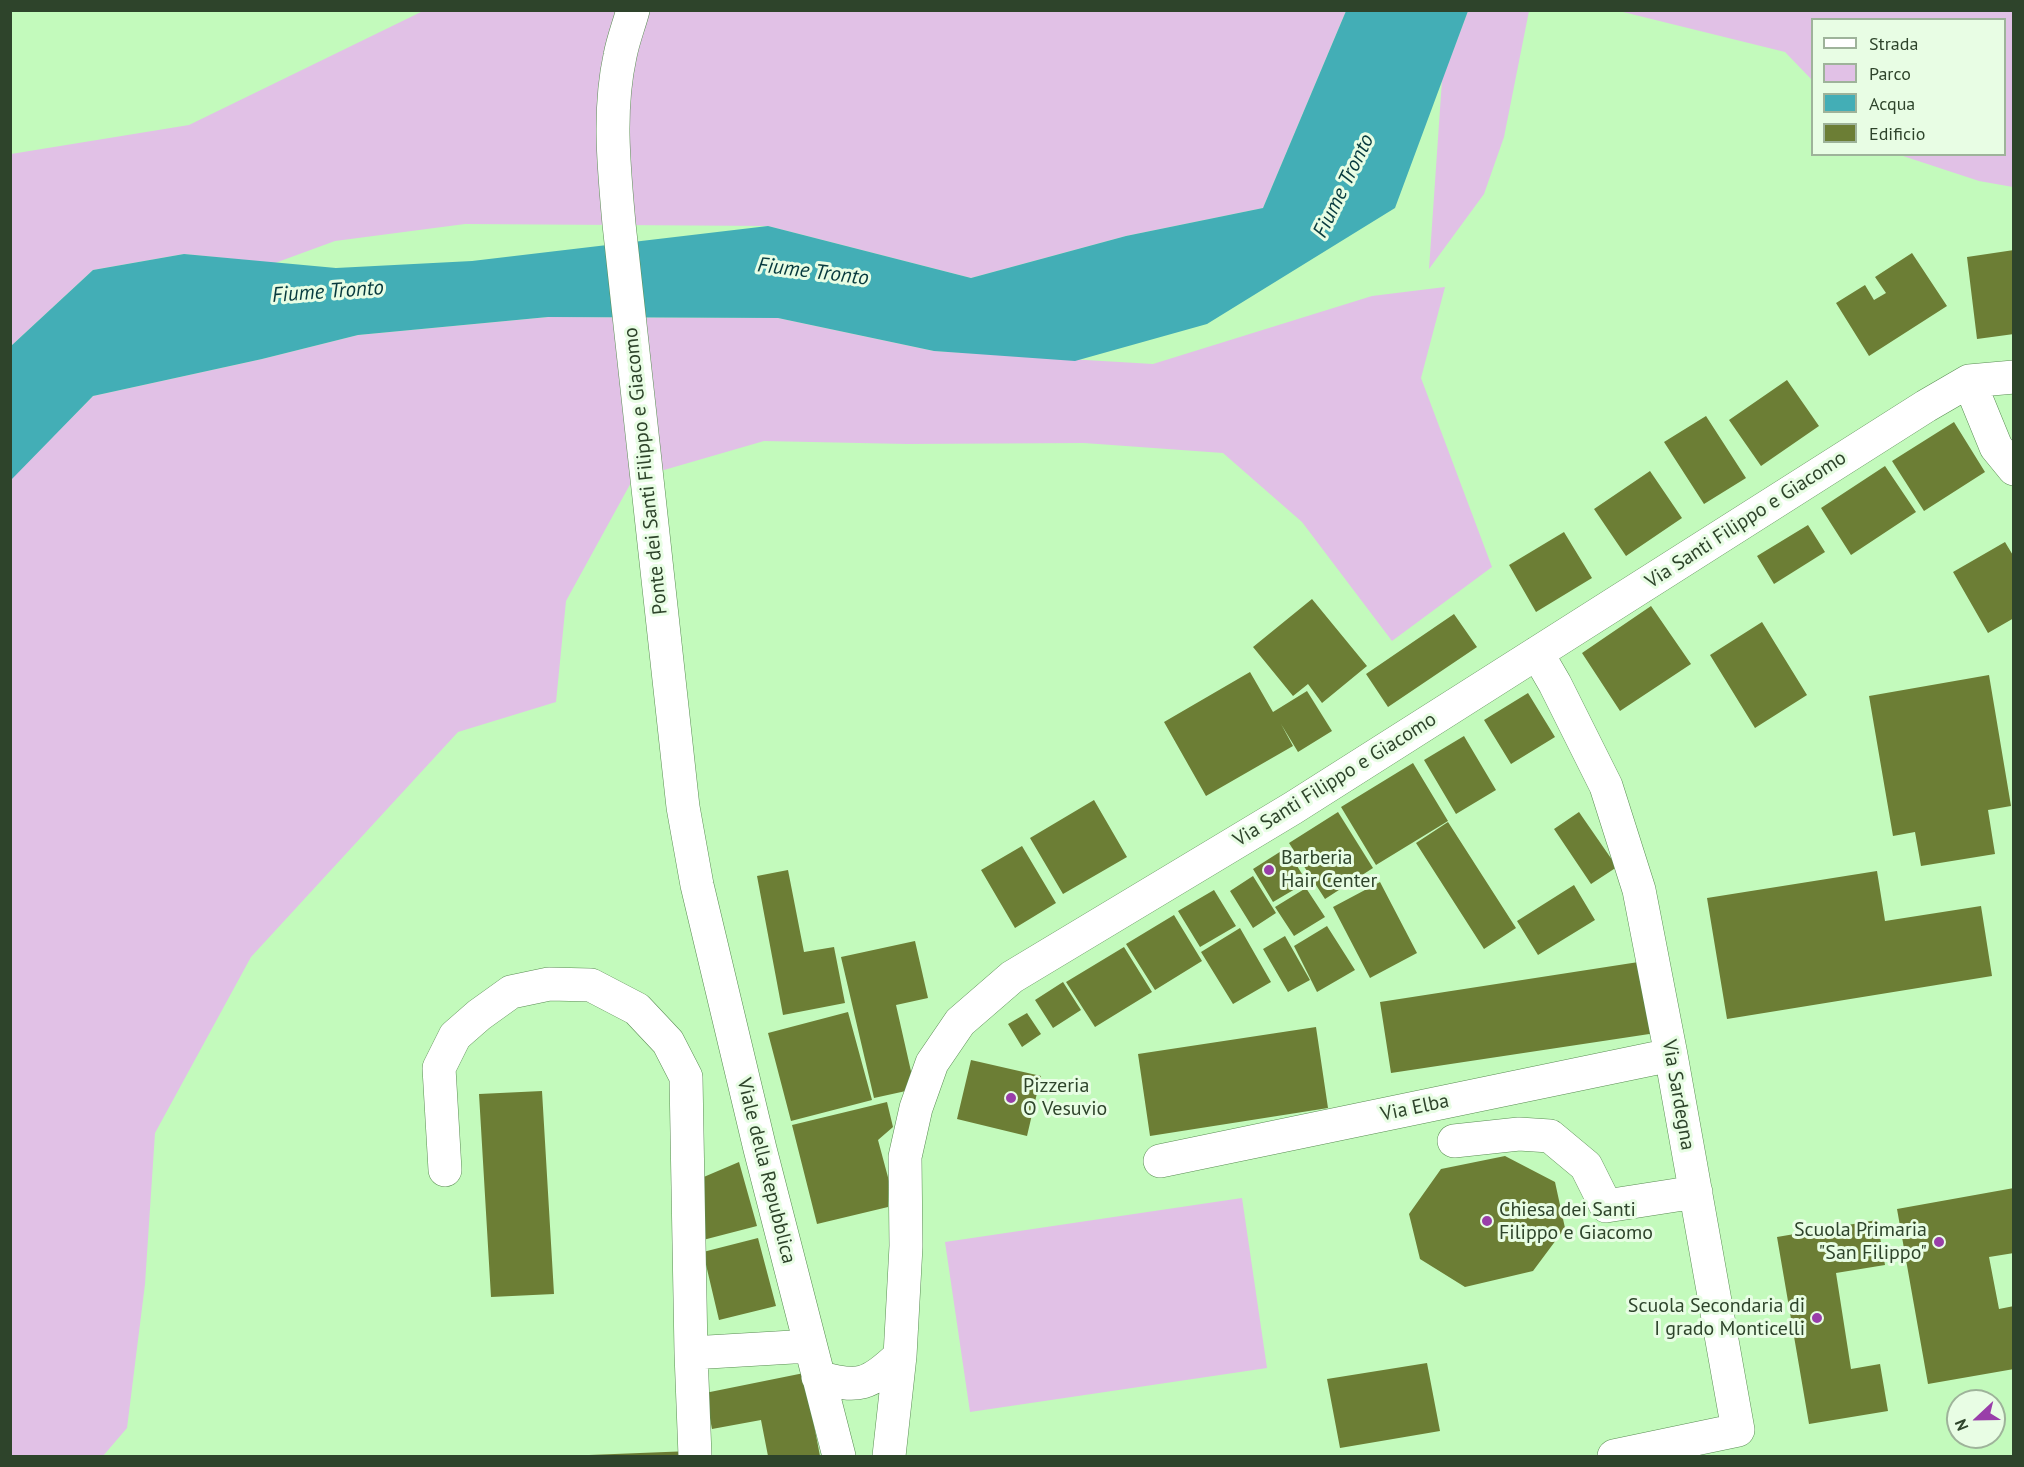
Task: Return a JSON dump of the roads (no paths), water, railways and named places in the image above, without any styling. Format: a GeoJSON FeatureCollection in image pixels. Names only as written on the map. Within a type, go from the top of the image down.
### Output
{"type":"FeatureCollection","features":[{"type":"Feature","properties":{"kind":"street","name":"Ponte dei Santi Filippo e Giacomo"},"geometry":{"type":"LineString","coordinates":[[633,10],[620,55],[613,106],[613,158],[683,807],[697,885]]}},
{"type":"Feature","properties":{"kind":"street","name":"Via Santi Filippo e Giacomo"},"geometry":{"type":"LineString","coordinates":[[889,1456],[900,1356],[906,1246],[905,1157],[915,1108],[932,1063],[960,1022],[1012,977],[1293,808],[1916,412],[1969,381],[2013,377]]}},
{"type":"Feature","properties":{"kind":"street"},"geometry":{"type":"LineString","coordinates":[[1969,381],[1996,447],[2013,469]]}},
{"type":"Feature","properties":{"kind":"street","name":"Via Sardegna"},"geometry":{"type":"LineString","coordinates":[[1537,653],[1556,684],[1606,786],[1639,890],[1738,1430],[1614,1456]]}},
{"type":"Feature","properties":{"kind":"street","name":"Viale della Repubblica"},"geometry":{"type":"LineString","coordinates":[[697,885],[760,1149],[839,1456]]}},
{"type":"Feature","properties":{"kind":"street"},"geometry":{"type":"LineString","coordinates":[[445,1170],[439,1068],[455,1036],[479,1014],[511,992],[549,984],[591,985],[637,1009],[668,1041],[686,1077],[695,1456]]}},
{"type":"Feature","properties":{"kind":"street","name":"Via Elba"},"geometry":{"type":"LineString","coordinates":[[1160,1161],[1671,1055]]}},
{"type":"Feature","properties":{"kind":"street"},"geometry":{"type":"LineString","coordinates":[[1454,1142],[1520,1134],[1550,1136],[1586,1166],[1606,1206],[1696,1192]]}},
{"type":"Feature","properties":{"kind":"street"},"geometry":{"type":"LineString","coordinates":[[691,1353],[810,1346]]}},
{"type":"Feature","properties":{"kind":"street"},"geometry":{"type":"LineString","coordinates":[[818,1377],[854,1385],[869,1381],[900,1356]]}},
{"type":"Feature","properties":{"kind":"water","name":"Fiume Tronto"},"geometry":{"type":"Polygon","coordinates":[[[1346,11],[1468,11],[1395,208],[1207,324],[1075,361],[934,351],[778,318],[548,317],[358,335],[262,359],[93,396],[11,480],[11,346],[93,270],[184,254],[336,268],[472,261],[768,226],[971,278],[1126,236],[1263,208],[1346,11]]]}},
{"type":"Feature","properties":{"kind":"place","name":"Barberia Hair Center"},"geometry":{"type":"Point","coordinates":[1269,870]}},
{"type":"Feature","properties":{"kind":"place","name":"Pizzeria O Vesuvio"},"geometry":{"type":"Point","coordinates":[1011,1098]}},
{"type":"Feature","properties":{"kind":"place","name":"Chiesa dei Santi Filippo e Giacomo"},"geometry":{"type":"Point","coordinates":[1487,1221]}},
{"type":"Feature","properties":{"kind":"place","name":"Scuola Primaria \"San Filippo\""},"geometry":{"type":"Point","coordinates":[1939,1242]}},
{"type":"Feature","properties":{"kind":"place","name":"Scuola Secondaria di I grado Monticelli"},"geometry":{"type":"Point","coordinates":[1817,1318]}}]}
